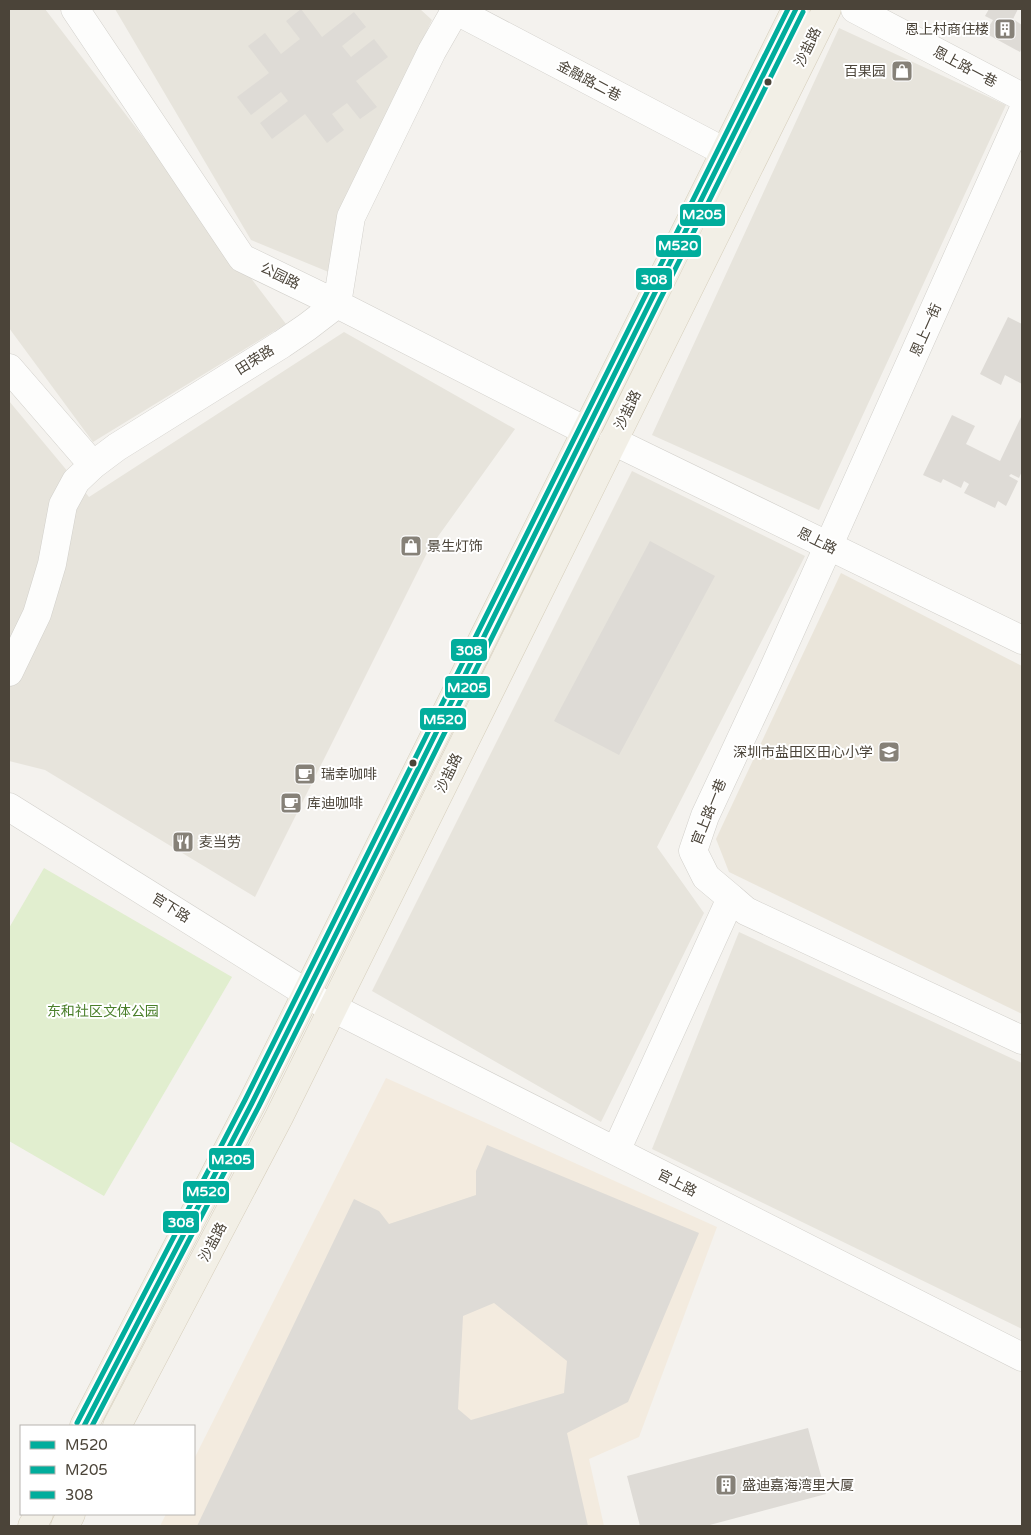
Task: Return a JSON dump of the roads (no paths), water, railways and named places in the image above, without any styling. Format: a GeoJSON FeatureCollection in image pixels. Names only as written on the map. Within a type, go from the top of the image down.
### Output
{"type":"FeatureCollection","features":[{"type":"Feature","properties":{"kind":"main road","name":"沙盐路"},"geometry":{"type":"LineString","coordinates":[[85,1425],[252,1103],[796,9]]}},
{"type":"Feature","properties":{"kind":"main road","name":"沙盐路"},"geometry":{"type":"LineString","coordinates":[[118,1425],[279,1117],[826,9]]}},
{"type":"Feature","properties":{"kind":"main road"},"geometry":{"type":"LineString","coordinates":[[32,1526],[38,1515]]}},
{"type":"Feature","properties":{"kind":"main road"},"geometry":{"type":"LineString","coordinates":[[65,1526],[71,1515]]}},
{"type":"Feature","properties":{"kind":"street","name":"公园路"},"geometry":{"type":"LineString","coordinates":[[75,9],[242,258],[337,304],[586,431]]}},
{"type":"Feature","properties":{"kind":"street"},"geometry":{"type":"LineString","coordinates":[[337,304],[351,217],[432,51],[455,9]]}},
{"type":"Feature","properties":{"kind":"street","name":"金融路二巷"},"geometry":{"type":"LineString","coordinates":[[455,9],[725,152]]}},
{"type":"Feature","properties":{"kind":"street","name":"恩上路一巷"},"geometry":{"type":"LineString","coordinates":[[855,9],[1022,97]]}},
{"type":"Feature","properties":{"kind":"street","name":"恩上一街"},"geometry":{"type":"LineString","coordinates":[[828,546],[1022,113]]}},
{"type":"Feature","properties":{"kind":"street","name":"田荣路"},"geometry":{"type":"LineString","coordinates":[[9,672],[37,614],[52,564],[64,505],[76,481],[117,447],[288,340],[337,304]]}},
{"type":"Feature","properties":{"kind":"street"},"geometry":{"type":"LineString","coordinates":[[13,383],[93,465]]}},
{"type":"Feature","properties":{"kind":"street","name":"恩上路"},"geometry":{"type":"LineString","coordinates":[[613,441],[1022,640]]}},
{"type":"Feature","properties":{"kind":"street","name":"官上路一巷"},"geometry":{"type":"LineString","coordinates":[[731,898],[706,877],[692,851],[705,816],[828,546]]}},
{"type":"Feature","properties":{"kind":"street","name":"官下路"},"geometry":{"type":"LineString","coordinates":[[9,807],[332,1009]]}},
{"type":"Feature","properties":{"kind":"street"},"geometry":{"type":"LineString","coordinates":[[616,1151],[731,898],[746,911],[1022,1040]]}},
{"type":"Feature","properties":{"kind":"street","name":"官上路"},"geometry":{"type":"LineString","coordinates":[[332,1009],[1022,1358]]}},
{"type":"Feature","properties":{"kind":"place","name":"恩上村商住楼"},"geometry":{"type":"Point","coordinates":[1005,29]}},
{"type":"Feature","properties":{"kind":"place","name":"百果园"},"geometry":{"type":"Point","coordinates":[902,71]}},
{"type":"Feature","properties":{"kind":"place","name":"景生灯饰"},"geometry":{"type":"Point","coordinates":[411,546]}},
{"type":"Feature","properties":{"kind":"place","name":"深圳市盐田区田心小学"},"geometry":{"type":"Point","coordinates":[889,752]}},
{"type":"Feature","properties":{"kind":"place","name":"瑞幸咖啡"},"geometry":{"type":"Point","coordinates":[305,774]}},
{"type":"Feature","properties":{"kind":"place","name":"库迪咖啡"},"geometry":{"type":"Point","coordinates":[291,803]}},
{"type":"Feature","properties":{"kind":"place","name":"麦当劳"},"geometry":{"type":"Point","coordinates":[183,842]}},
{"type":"Feature","properties":{"kind":"place","name":"盛迪嘉海湾里大厦"},"geometry":{"type":"Point","coordinates":[726,1485]}},
{"type":"Feature","properties":{"kind":"park label","name":"东和社区文体公园"},"geometry":{"type":"Point","coordinates":[103,1011]}}]}
